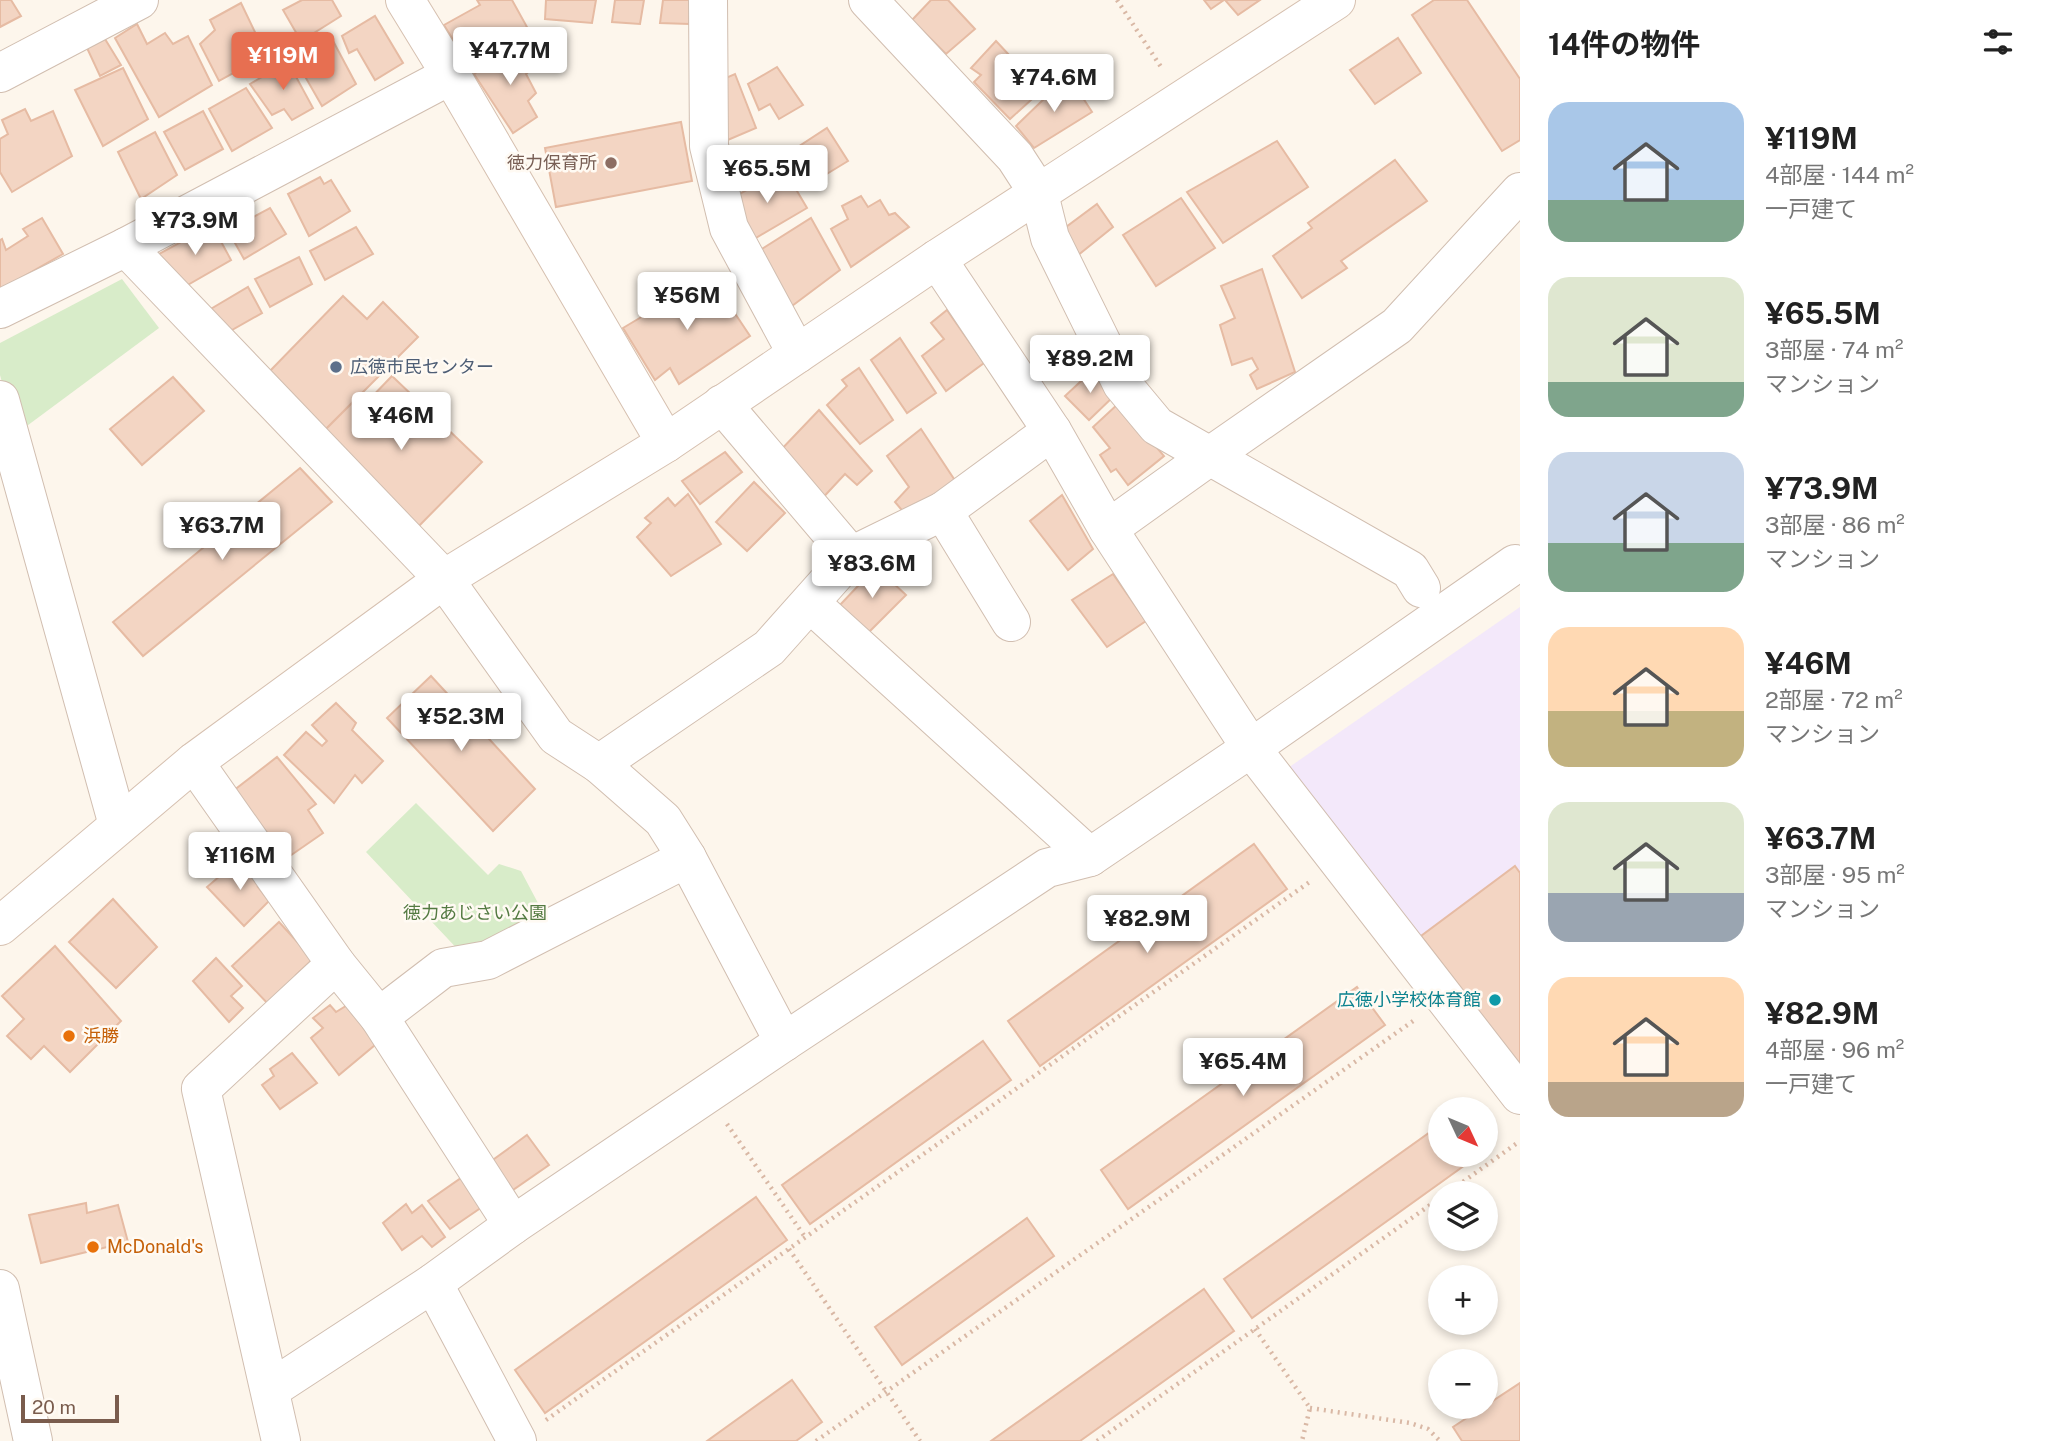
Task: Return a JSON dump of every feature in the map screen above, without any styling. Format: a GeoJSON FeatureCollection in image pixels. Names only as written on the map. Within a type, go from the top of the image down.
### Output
{"type":"FeatureCollection","features":[{"type":"Feature","properties":{"kind":"street"},"geometry":{"type":"LineString","coordinates":[[0,73],[139,0]]}},
{"type":"Feature","properties":{"kind":"street"},"geometry":{"type":"LineString","coordinates":[[405,0],[666,443]]}},
{"type":"Feature","properties":{"kind":"street"},"geometry":{"type":"LineString","coordinates":[[708,0],[709,146],[729,228],[797,354]]}},
{"type":"Feature","properties":{"kind":"street"},"geometry":{"type":"LineString","coordinates":[[868,0],[1015,157],[1039,194],[1050,238],[1122,384],[1157,425],[1409,570],[1421,587]]}},
{"type":"Feature","properties":{"kind":"street"},"geometry":{"type":"LineString","coordinates":[[0,926],[194,762],[444,579],[666,443],[937,259],[1336,0]]}},
{"type":"Feature","properties":{"kind":"street"},"geometry":{"type":"LineString","coordinates":[[0,309],[126,247],[451,75]]}},
{"type":"Feature","properties":{"kind":"street"},"geometry":{"type":"LineString","coordinates":[[1108,529],[1397,326],[1520,192]]}},
{"type":"Feature","properties":{"kind":"street"},"geometry":{"type":"LineString","coordinates":[[126,247],[444,579],[556,736],[599,764],[663,820],[687,858],[784,1042]]}},
{"type":"Feature","properties":{"kind":"street"},"geometry":{"type":"LineString","coordinates":[[937,259],[1052,431],[1108,529],[1251,748],[1520,1095]]}},
{"type":"Feature","properties":{"kind":"street"},"geometry":{"type":"LineString","coordinates":[[0,400],[118,825]]}},
{"type":"Feature","properties":{"kind":"street"},"geometry":{"type":"LineString","coordinates":[[722,404],[851,556]]}},
{"type":"Feature","properties":{"kind":"street"},"geometry":{"type":"LineString","coordinates":[[599,764],[769,648],[851,556],[943,511],[1052,431]]}},
{"type":"Feature","properties":{"kind":"street"},"geometry":{"type":"LineString","coordinates":[[943,511],[1011,622]]}},
{"type":"Feature","properties":{"kind":"street"},"geometry":{"type":"LineString","coordinates":[[271,1388],[433,1283],[513,1225],[1047,868],[1090,857],[1515,564]]}},
{"type":"Feature","properties":{"kind":"street"},"geometry":{"type":"LineString","coordinates":[[810,603],[1090,857]]}},
{"type":"Feature","properties":{"kind":"street"},"geometry":{"type":"LineString","coordinates":[[194,762],[335,964],[379,1017],[513,1225]]}},
{"type":"Feature","properties":{"kind":"street"},"geometry":{"type":"LineString","coordinates":[[379,1017],[443,968],[488,960],[687,858]]}},
{"type":"Feature","properties":{"kind":"street"},"geometry":{"type":"LineString","coordinates":[[281,1441],[201,1089],[335,964]]}},
{"type":"Feature","properties":{"kind":"street"},"geometry":{"type":"LineString","coordinates":[[433,1283],[516,1441]]}},
{"type":"Feature","properties":{"kind":"street"},"geometry":{"type":"LineString","coordinates":[[0,1289],[33,1441]]}},
{"type":"Feature","properties":{"kind":"path"},"geometry":{"type":"LineString","coordinates":[[1117,0],[1183,100]]}},
{"type":"Feature","properties":{"kind":"path"},"geometry":{"type":"LineString","coordinates":[[516,1441],[1339,861]]}},
{"type":"Feature","properties":{"kind":"path"},"geometry":{"type":"LineString","coordinates":[[816,1441],[1445,998]]}},
{"type":"Feature","properties":{"kind":"path"},"geometry":{"type":"LineString","coordinates":[[707,1094],[805,1237]]}},
{"type":"Feature","properties":{"kind":"path"},"geometry":{"type":"LineString","coordinates":[[1464,1181],[1520,1141]]}},
{"type":"Feature","properties":{"kind":"path"},"geometry":{"type":"LineString","coordinates":[[1097,1441],[1428,1206]]}},
{"type":"Feature","properties":{"kind":"path"},"geometry":{"type":"LineString","coordinates":[[789,1249],[920,1441]]}},
{"type":"Feature","properties":{"kind":"path"},"geometry":{"type":"LineString","coordinates":[[1255,1329],[1310,1408],[1410,1423],[1428,1429],[1440,1441]]}},
{"type":"Feature","properties":{"kind":"path"},"geometry":{"type":"LineString","coordinates":[[1303,1441],[1310,1408]]}},
{"type":"Feature","properties":{"kind":"shaded area"},"geometry":{"type":"Polygon","coordinates":[[[1520,607],[1520,1069],[1288,768],[1520,607]]]}},
{"type":"Feature","properties":{"kind":"green space"},"geometry":{"type":"Polygon","coordinates":[[[122,279],[159,328],[16,434],[0,375],[0,343],[122,279]]]}},
{"type":"Feature","properties":{"kind":"green space","name":"徳力あじさい公園"},"geometry":{"type":"Polygon","coordinates":[[[416,803],[488,875],[499,864],[521,871],[547,920],[464,956],[366,852],[416,803]]]}},
{"type":"Feature","properties":{"kind":"building"},"geometry":{"type":"Polygon","coordinates":[[[0,0],[11,0],[21,16],[0,27],[0,0]]]}},
{"type":"Feature","properties":{"kind":"building"},"geometry":{"type":"Polygon","coordinates":[[[302,0],[332,0],[341,16],[301,41],[283,10],[302,0]]]}},
{"type":"Feature","properties":{"kind":"building"},"geometry":{"type":"Polygon","coordinates":[[[477,0],[512,0],[527,27],[466,61],[444,25],[480,5],[477,0]]]}},
{"type":"Feature","properties":{"kind":"building"},"geometry":{"type":"Polygon","coordinates":[[[546,0],[596,0],[592,23],[545,19],[546,0]]]}},
{"type":"Feature","properties":{"kind":"building"},"geometry":{"type":"Polygon","coordinates":[[[615,0],[644,0],[640,24],[612,22],[615,0]]]}},
{"type":"Feature","properties":{"kind":"building"},"geometry":{"type":"Polygon","coordinates":[[[663,0],[691,0],[689,24],[660,23],[663,0]]]}},
{"type":"Feature","properties":{"kind":"building"},"geometry":{"type":"Polygon","coordinates":[[[931,0],[948,0],[975,29],[946,54],[912,20],[931,0]]]}},
{"type":"Feature","properties":{"kind":"building"},"geometry":{"type":"Polygon","coordinates":[[[1204,0],[1224,0],[1211,9],[1204,0]]]}},
{"type":"Feature","properties":{"kind":"building"},"geometry":{"type":"Polygon","coordinates":[[[1225,0],[1260,0],[1238,15],[1225,0]]]}},
{"type":"Feature","properties":{"kind":"building"},"geometry":{"type":"Polygon","coordinates":[[[1434,0],[1467,0],[1520,79],[1520,140],[1502,151],[1412,15],[1434,0]]]}},
{"type":"Feature","properties":{"kind":"building"},"geometry":{"type":"Polygon","coordinates":[[[241,3],[266,55],[219,81],[200,44],[215,30],[210,20],[241,3]]]}},
{"type":"Feature","properties":{"kind":"building"},"geometry":{"type":"Polygon","coordinates":[[[375,16],[403,63],[375,80],[357,49],[349,53],[342,36],[375,16]]]}},
{"type":"Feature","properties":{"kind":"building"},"geometry":{"type":"Polygon","coordinates":[[[137,24],[147,44],[165,33],[173,44],[188,36],[212,85],[159,117],[115,38],[137,24]]]}},
{"type":"Feature","properties":{"kind":"building"},"geometry":{"type":"Polygon","coordinates":[[[1398,38],[1421,73],[1375,104],[1350,70],[1398,38]]]}},
{"type":"Feature","properties":{"kind":"building"},"geometry":{"type":"Polygon","coordinates":[[[105,39],[121,65],[100,76],[87,48],[105,39]]]}},
{"type":"Feature","properties":{"kind":"building"},"geometry":{"type":"Polygon","coordinates":[[[332,39],[356,84],[322,106],[295,59],[332,39]]]}},
{"type":"Feature","properties":{"kind":"building"},"geometry":{"type":"Polygon","coordinates":[[[996,41],[1042,90],[1010,119],[974,82],[981,75],[971,68],[996,41]]]}},
{"type":"Feature","properties":{"kind":"building"},"geometry":{"type":"Polygon","coordinates":[[[521,43],[534,67],[526,74],[536,93],[528,101],[537,117],[513,133],[474,74],[521,43]]]}},
{"type":"Feature","properties":{"kind":"building"},"geometry":{"type":"Polygon","coordinates":[[[288,62],[313,108],[292,120],[284,109],[272,115],[250,84],[288,62]]]}},
{"type":"Feature","properties":{"kind":"building"},"geometry":{"type":"Polygon","coordinates":[[[777,67],[803,105],[779,119],[770,104],[759,110],[748,84],[777,67]]]}},
{"type":"Feature","properties":{"kind":"building"},"geometry":{"type":"Polygon","coordinates":[[[123,68],[148,119],[103,146],[75,90],[123,68]]]}},
{"type":"Feature","properties":{"kind":"building"},"geometry":{"type":"Polygon","coordinates":[[[735,74],[756,128],[723,142],[714,83],[735,74]]]}},
{"type":"Feature","properties":{"kind":"building"},"geometry":{"type":"Polygon","coordinates":[[[1070,78],[1092,112],[1034,148],[1016,126],[1070,78]]]}},
{"type":"Feature","properties":{"kind":"building"},"geometry":{"type":"Polygon","coordinates":[[[246,88],[272,128],[232,151],[209,109],[246,88]]]}},
{"type":"Feature","properties":{"kind":"building"},"geometry":{"type":"Polygon","coordinates":[[[25,109],[31,121],[53,111],[72,156],[12,192],[0,172],[0,139],[8,134],[2,120],[25,109]]]}},
{"type":"Feature","properties":{"kind":"building"},"geometry":{"type":"Polygon","coordinates":[[[203,111],[223,149],[185,170],[164,132],[203,111]]]}},
{"type":"Feature","properties":{"kind":"building"},"geometry":{"type":"Polygon","coordinates":[[[681,122],[692,181],[556,207],[545,148],[681,122]]]}},
{"type":"Feature","properties":{"kind":"building"},"geometry":{"type":"Polygon","coordinates":[[[827,128],[848,161],[807,186],[787,154],[827,128]]]}},
{"type":"Feature","properties":{"kind":"building"},"geometry":{"type":"Polygon","coordinates":[[[155,132],[177,175],[141,199],[118,152],[155,132]]]}},
{"type":"Feature","properties":{"kind":"building"},"geometry":{"type":"Polygon","coordinates":[[[1277,141],[1308,187],[1223,243],[1187,192],[1277,141]]]}},
{"type":"Feature","properties":{"kind":"building"},"geometry":{"type":"Polygon","coordinates":[[[1395,160],[1427,201],[1341,261],[1347,268],[1302,298],[1273,256],[1312,228],[1308,223],[1395,160]]]}},
{"type":"Feature","properties":{"kind":"building"},"geometry":{"type":"Polygon","coordinates":[[[784,169],[807,208],[749,242],[729,200],[784,169]]]}},
{"type":"Feature","properties":{"kind":"building"},"geometry":{"type":"Polygon","coordinates":[[[320,177],[324,184],[331,180],[350,211],[309,236],[288,194],[320,177]]]}},
{"type":"Feature","properties":{"kind":"building"},"geometry":{"type":"Polygon","coordinates":[[[861,196],[868,207],[880,200],[889,215],[895,213],[909,227],[851,267],[831,229],[848,219],[842,206],[861,196]]]}},
{"type":"Feature","properties":{"kind":"building"},"geometry":{"type":"Polygon","coordinates":[[[1181,198],[1215,248],[1156,286],[1123,235],[1181,198]]]}},
{"type":"Feature","properties":{"kind":"building"},"geometry":{"type":"Polygon","coordinates":[[[1097,204],[1113,227],[1077,256],[1058,233],[1097,204]]]}},
{"type":"Feature","properties":{"kind":"building"},"geometry":{"type":"Polygon","coordinates":[[[270,208],[286,234],[244,259],[222,220],[241,210],[246,221],[270,208]]]}},
{"type":"Feature","properties":{"kind":"building"},"geometry":{"type":"Polygon","coordinates":[[[42,218],[63,254],[0,290],[0,240],[2,239],[6,250],[28,236],[23,229],[42,218]]]}},
{"type":"Feature","properties":{"kind":"building"},"geometry":{"type":"Polygon","coordinates":[[[811,218],[840,270],[784,312],[757,252],[811,218]]]}},
{"type":"Feature","properties":{"kind":"building"},"geometry":{"type":"Polygon","coordinates":[[[212,225],[231,260],[179,290],[157,255],[212,225]]]}},
{"type":"Feature","properties":{"kind":"building"},"geometry":{"type":"Polygon","coordinates":[[[356,227],[373,254],[325,280],[310,251],[356,227]]]}},
{"type":"Feature","properties":{"kind":"building"},"geometry":{"type":"Polygon","coordinates":[[[299,257],[312,284],[270,307],[255,279],[299,257]]]}},
{"type":"Feature","properties":{"kind":"building"},"geometry":{"type":"Polygon","coordinates":[[[1262,269],[1295,372],[1257,389],[1250,375],[1258,369],[1252,358],[1232,365],[1220,325],[1235,318],[1221,286],[1262,269]]]}},
{"type":"Feature","properties":{"kind":"building"},"geometry":{"type":"Polygon","coordinates":[[[710,276],[750,336],[679,384],[670,368],[655,380],[623,328],[710,276]]]}},
{"type":"Feature","properties":{"kind":"building"},"geometry":{"type":"Polygon","coordinates":[[[248,287],[262,313],[225,334],[209,310],[248,287]]]}},
{"type":"Feature","properties":{"kind":"building"},"geometry":{"type":"Polygon","coordinates":[[[343,296],[367,319],[383,302],[418,337],[321,434],[266,375],[343,296]]]}},
{"type":"Feature","properties":{"kind":"building"},"geometry":{"type":"Polygon","coordinates":[[[947,310],[984,363],[946,391],[922,356],[944,339],[931,323],[947,310]]]}},
{"type":"Feature","properties":{"kind":"building"},"geometry":{"type":"Polygon","coordinates":[[[900,338],[936,393],[907,413],[871,360],[900,338]]]}},
{"type":"Feature","properties":{"kind":"building"},"geometry":{"type":"Polygon","coordinates":[[[859,368],[893,420],[860,444],[827,405],[847,386],[842,380],[859,368]]]}},
{"type":"Feature","properties":{"kind":"building"},"geometry":{"type":"Polygon","coordinates":[[[1093,370],[1115,395],[1089,420],[1065,396],[1093,370]]]}},
{"type":"Feature","properties":{"kind":"building"},"geometry":{"type":"Polygon","coordinates":[[[392,376],[482,462],[412,533],[319,436],[359,396],[366,403],[392,376]]]}},
{"type":"Feature","properties":{"kind":"building"},"geometry":{"type":"Polygon","coordinates":[[[173,377],[204,411],[142,465],[110,429],[173,377]]]}},
{"type":"Feature","properties":{"kind":"building"},"geometry":{"type":"Polygon","coordinates":[[[1119,403],[1164,456],[1128,485],[1116,469],[1111,472],[1100,455],[1110,448],[1093,427],[1119,403]]]}},
{"type":"Feature","properties":{"kind":"building"},"geometry":{"type":"Polygon","coordinates":[[[819,410],[872,471],[857,485],[845,474],[818,503],[775,456],[819,410]]]}},
{"type":"Feature","properties":{"kind":"building"},"geometry":{"type":"Polygon","coordinates":[[[921,429],[956,482],[906,515],[895,502],[909,487],[887,456],[921,429]]]}},
{"type":"Feature","properties":{"kind":"building"},"geometry":{"type":"Polygon","coordinates":[[[725,452],[742,472],[700,504],[682,481],[725,452]]]}},
{"type":"Feature","properties":{"kind":"building"},"geometry":{"type":"Polygon","coordinates":[[[300,468],[332,502],[143,656],[113,622],[300,468]]]}},
{"type":"Feature","properties":{"kind":"building"},"geometry":{"type":"Polygon","coordinates":[[[754,482],[785,513],[747,551],[716,522],[754,482]]]}},
{"type":"Feature","properties":{"kind":"building"},"geometry":{"type":"Polygon","coordinates":[[[688,494],[721,544],[671,576],[637,537],[651,523],[645,518],[668,498],[675,506],[688,494]]]}},
{"type":"Feature","properties":{"kind":"building"},"geometry":{"type":"Polygon","coordinates":[[[1062,495],[1093,549],[1068,570],[1030,521],[1062,495]]]}},
{"type":"Feature","properties":{"kind":"building"},"geometry":{"type":"Polygon","coordinates":[[[876,567],[906,595],[867,634],[839,606],[876,567]]]}},
{"type":"Feature","properties":{"kind":"building"},"geometry":{"type":"Polygon","coordinates":[[[1113,574],[1146,621],[1107,647],[1072,600],[1113,574]]]}},
{"type":"Feature","properties":{"kind":"building"},"geometry":{"type":"Polygon","coordinates":[[[431,676],[535,789],[493,831],[387,718],[431,676]]]}},
{"type":"Feature","properties":{"kind":"building"},"geometry":{"type":"Polygon","coordinates":[[[336,703],[356,723],[352,730],[383,761],[362,783],[355,775],[334,803],[284,755],[306,732],[322,746],[327,741],[312,725],[336,703]]]}},
{"type":"Feature","properties":{"kind":"building"},"geometry":{"type":"Polygon","coordinates":[[[277,757],[316,804],[308,810],[323,833],[287,858],[233,791],[277,757]]]}},
{"type":"Feature","properties":{"kind":"building"},"geometry":{"type":"Polygon","coordinates":[[[1254,844],[1287,889],[1040,1066],[1008,1021],[1254,844]]]}},
{"type":"Feature","properties":{"kind":"building"},"geometry":{"type":"Polygon","coordinates":[[[241,858],[264,885],[258,887],[269,901],[244,926],[207,887],[241,858]]]}},
{"type":"Feature","properties":{"kind":"building","name":"広徳小学校体育館"},"geometry":{"type":"Polygon","coordinates":[[[1515,866],[1520,873],[1520,1065],[1421,936],[1515,866]]]}},
{"type":"Feature","properties":{"kind":"building"},"geometry":{"type":"Polygon","coordinates":[[[113,899],[157,947],[116,988],[69,942],[113,899]]]}},
{"type":"Feature","properties":{"kind":"building"},"geometry":{"type":"Polygon","coordinates":[[[279,922],[313,959],[296,975],[301,980],[271,1007],[232,966],[279,922]]]}},
{"type":"Feature","properties":{"kind":"building"},"geometry":{"type":"Polygon","coordinates":[[[55,946],[121,1021],[70,1072],[44,1046],[31,1059],[7,1036],[24,1019],[2,996],[55,946]]]}},
{"type":"Feature","properties":{"kind":"building"},"geometry":{"type":"Polygon","coordinates":[[[216,958],[242,986],[231,996],[243,1008],[229,1022],[193,981],[216,958]]]}},
{"type":"Feature","properties":{"kind":"building"},"geometry":{"type":"Polygon","coordinates":[[[1357,987],[1385,1025],[1128,1209],[1101,1170],[1357,987]]]}},
{"type":"Feature","properties":{"kind":"building"},"geometry":{"type":"Polygon","coordinates":[[[349,1004],[375,1045],[339,1075],[311,1038],[323,1028],[313,1018],[330,1005],[336,1012],[349,1004]]]}},
{"type":"Feature","properties":{"kind":"building"},"geometry":{"type":"Polygon","coordinates":[[[983,1041],[1011,1080],[810,1224],[782,1185],[983,1041]]]}},
{"type":"Feature","properties":{"kind":"building"},"geometry":{"type":"Polygon","coordinates":[[[292,1053],[317,1083],[280,1109],[262,1085],[274,1076],[270,1069],[292,1053]]]}},
{"type":"Feature","properties":{"kind":"building"},"geometry":{"type":"Polygon","coordinates":[[[1428,1134],[1428,1167],[1462,1167],[1443,1181],[1428,1181],[1428,1192],[1252,1318],[1224,1279],[1428,1134]]]}},
{"type":"Feature","properties":{"kind":"building"},"geometry":{"type":"Polygon","coordinates":[[[527,1135],[549,1165],[510,1192],[490,1162],[527,1135]]]}},
{"type":"Feature","properties":{"kind":"building"},"geometry":{"type":"Polygon","coordinates":[[[461,1178],[482,1207],[450,1229],[428,1201],[461,1178]]]}},
{"type":"Feature","properties":{"kind":"building"},"geometry":{"type":"Polygon","coordinates":[[[756,1197],[787,1240],[545,1413],[515,1370],[756,1197]]]}},
{"type":"Feature","properties":{"kind":"building"},"geometry":{"type":"Polygon","coordinates":[[[86,1203],[87,1213],[118,1205],[128,1242],[41,1263],[29,1215],[86,1203]]]}},
{"type":"Feature","properties":{"kind":"building"},"geometry":{"type":"Polygon","coordinates":[[[406,1204],[412,1213],[422,1205],[445,1237],[432,1247],[422,1236],[402,1250],[383,1223],[406,1204]]]}},
{"type":"Feature","properties":{"kind":"building"},"geometry":{"type":"Polygon","coordinates":[[[1027,1218],[1054,1256],[902,1365],[875,1327],[1027,1218]]]}},
{"type":"Feature","properties":{"kind":"building"},"geometry":{"type":"Polygon","coordinates":[[[1204,1289],[1234,1331],[1080,1441],[991,1441],[1204,1289]]]}},
{"type":"Feature","properties":{"kind":"building"},"geometry":{"type":"Polygon","coordinates":[[[792,1380],[822,1422],[796,1441],[707,1441],[792,1380]]]}},
{"type":"Feature","properties":{"kind":"building"},"geometry":{"type":"Polygon","coordinates":[[[1520,1383],[1520,1441],[1462,1441],[1453,1427],[1465,1419],[1498,1419],[1498,1397],[1520,1383]]]}},
{"type":"Feature","properties":{"kind":"place","name":"徳力保育所"},"geometry":{"type":"Point","coordinates":[611,163]}},
{"type":"Feature","properties":{"kind":"place","name":"広徳市民センター"},"geometry":{"type":"Point","coordinates":[336,367]}},
{"type":"Feature","properties":{"kind":"place","name":"広徳小学校体育館"},"geometry":{"type":"Point","coordinates":[1495,1000]}},
{"type":"Feature","properties":{"kind":"place","name":"浜勝"},"geometry":{"type":"Point","coordinates":[69,1036]}},
{"type":"Feature","properties":{"kind":"place","name":"McDonald's"},"geometry":{"type":"Point","coordinates":[93,1247]}}]}
